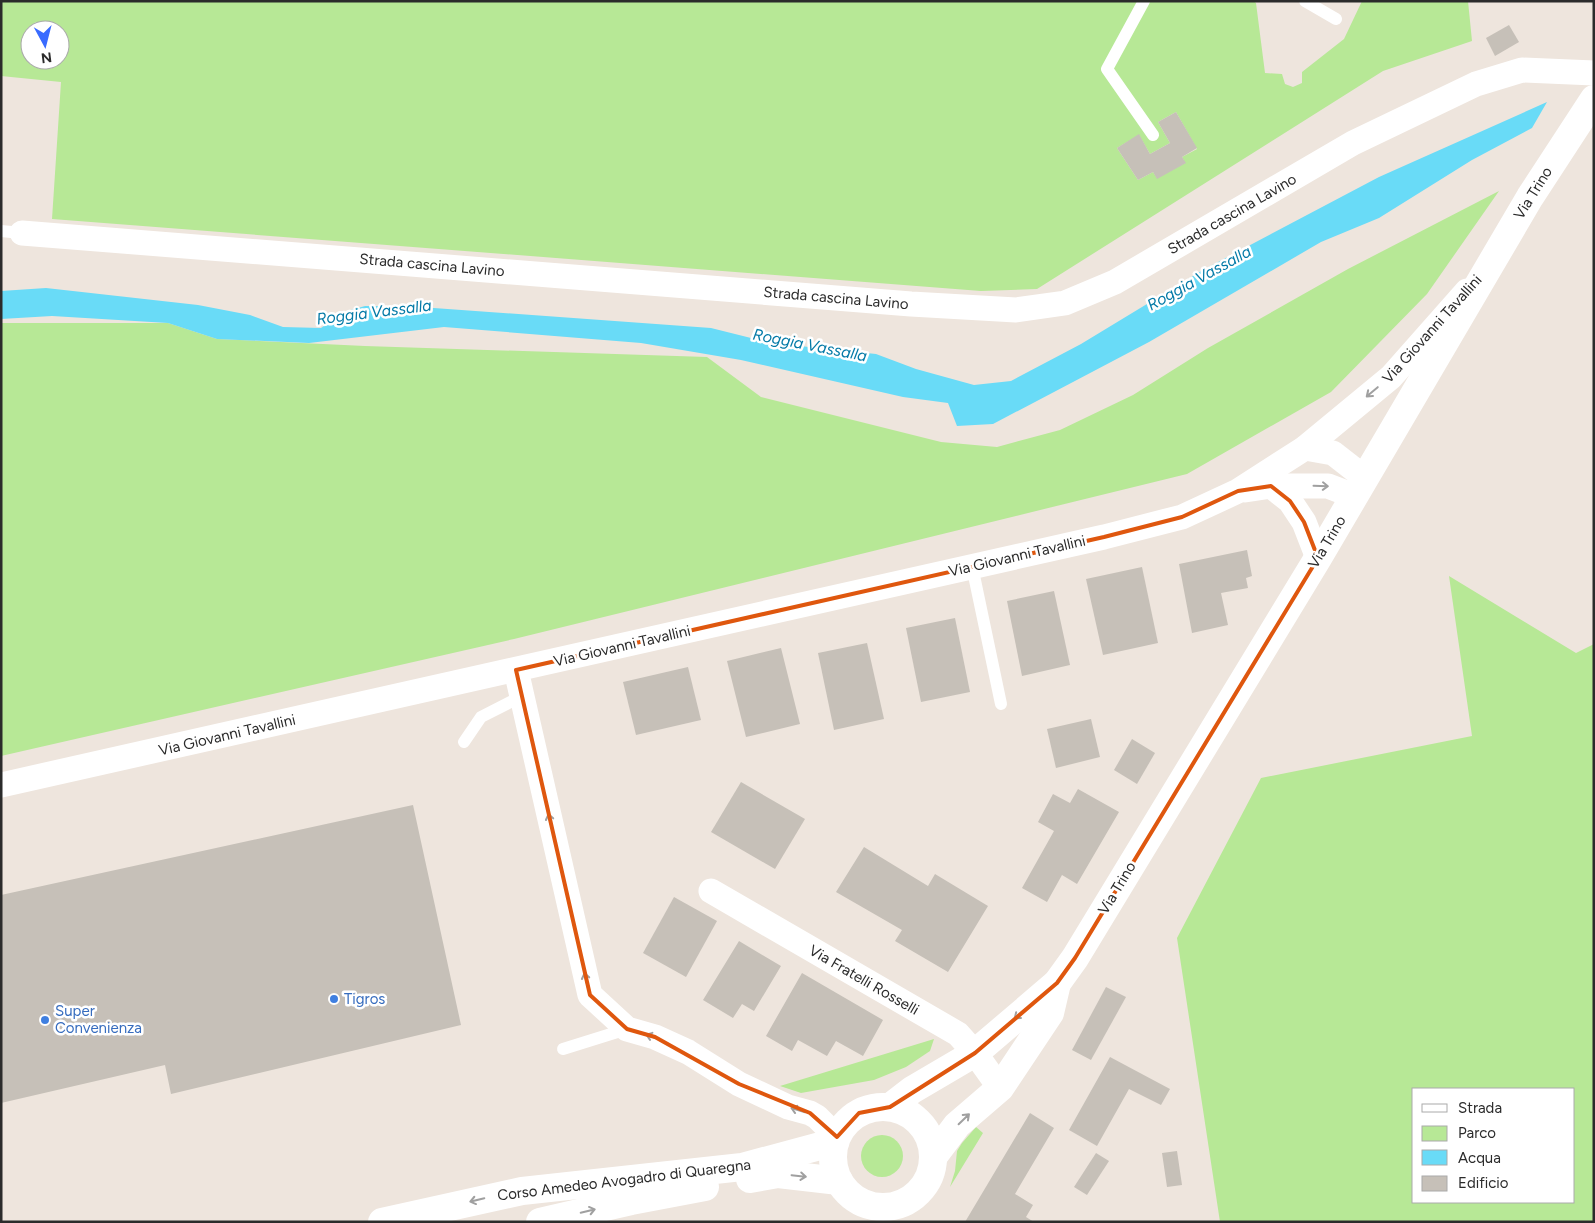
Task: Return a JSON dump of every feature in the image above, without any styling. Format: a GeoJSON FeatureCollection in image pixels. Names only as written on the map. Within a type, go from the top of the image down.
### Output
{"type":"FeatureCollection","features":[{"type":"Feature","properties":{"kind":"main road","name":"Via Trino"},"geometry":{"type":"LineString","coordinates":[[890,1107],[912,1090],[975,1053],[1057,983],[1075,958],[1318,558],[1488,266],[1594,98]]}},
{"type":"Feature","properties":{"kind":"main road","name":"Via Trino"},"geometry":{"type":"LineString","coordinates":[[933,1157],[957,1125],[1000,1088],[1050,1013],[1057,983]]}},
{"type":"Feature","properties":{"kind":"main road"},"geometry":{"type":"LineString","coordinates":[[845,1189],[873,1207],[896,1206],[903,1211],[926,1183],[933,1157],[927,1134],[912,1116],[890,1107],[874,1108],[859,1113],[847,1122],[836,1139],[833,1155],[835,1173],[864,1222]]}},
{"type":"Feature","properties":{"kind":"main road","name":"Corso Amedeo Avogadro di Quaregna"},"geometry":{"type":"LineString","coordinates":[[382,1222],[522,1191],[742,1167],[836,1139]]}},
{"type":"Feature","properties":{"kind":"main road","name":"Corso Amedeo Avogadro di Quaregna"},"geometry":{"type":"LineString","coordinates":[[540,1222],[631,1201],[778,1174],[845,1189]]}},
{"type":"Feature","properties":{"kind":"street","name":"Strada cascina Lavino"},"geometry":{"type":"LineString","coordinates":[[12,232],[1016,310],[1065,303],[1115,282],[1353,143],[1476,84],[1522,70],[1594,72]]}},
{"type":"Feature","properties":{"kind":"street","name":"Via Giovanni Tavallini"},"geometry":{"type":"LineString","coordinates":[[1,785],[1104,537],[1182,517],[1238,491],[1306,448],[1391,377],[1488,266]]}},
{"type":"Feature","properties":{"kind":"street"},"geometry":{"type":"LineString","coordinates":[[1306,448],[1333,454],[1359,487]]}},
{"type":"Feature","properties":{"kind":"street","name":"Via Giovanni Tavallini"},"geometry":{"type":"LineString","coordinates":[[1238,491],[1271,486],[1359,487]]}},
{"type":"Feature","properties":{"kind":"street"},"geometry":{"type":"LineString","coordinates":[[1271,486],[1290,501],[1304,522],[1318,558]]}},
{"type":"Feature","properties":{"kind":"street"},"geometry":{"type":"LineString","coordinates":[[516,670],[590,995],[627,1029],[655,1036],[688,1052],[739,1084],[788,1107],[810,1113],[817,1117],[836,1139]]}},
{"type":"Feature","properties":{"kind":"street","name":"Via Fratelli Rosselli"},"geometry":{"type":"LineString","coordinates":[[711,891],[953,1032],[975,1053],[1000,1088]]}},
{"type":"Feature","properties":{"kind":"lane"},"geometry":{"type":"LineString","coordinates":[[1144,1],[1107,69],[1152,135]]}},
{"type":"Feature","properties":{"kind":"lane"},"geometry":{"type":"LineString","coordinates":[[1305,1],[1336,19]]}},
{"type":"Feature","properties":{"kind":"lane"},"geometry":{"type":"LineString","coordinates":[[972,566],[1001,704]]}},
{"type":"Feature","properties":{"kind":"lane"},"geometry":{"type":"LineString","coordinates":[[464,742],[481,716],[522,696]]}},
{"type":"Feature","properties":{"kind":"lane"},"geometry":{"type":"LineString","coordinates":[[563,1049],[627,1029]]}},
{"type":"Feature","properties":{"kind":"highlighted area"},"geometry":{"type":"Polygon","coordinates":[[[1271,486],[1290,501],[1304,522],[1318,558],[1075,958],[1057,983],[975,1053],[890,1107],[859,1113],[837,1137],[810,1113],[739,1084],[655,1037],[627,1029],[590,995],[516,670],[1104,537],[1182,517],[1238,491],[1271,486]]]}},
{"type":"Feature","properties":{"kind":"green space"},"geometry":{"type":"Polygon","coordinates":[[[1,1],[1253,1],[1256,3],[1265,73],[1282,74],[1285,84],[1293,87],[1302,83],[1302,72],[1344,39],[1362,1],[1468,1],[1472,41],[1383,71],[1037,289],[981,291],[52,219],[61,82],[1,76],[1,1]],[[1176,112],[1158,122],[1170,143],[1150,154],[1139,135],[1117,148],[1138,180],[1153,172],[1157,178],[1185,163],[1182,157],[1197,149],[1176,112]]]}},
{"type":"Feature","properties":{"kind":"green space"},"geometry":{"type":"Polygon","coordinates":[[[1499,191],[1427,294],[1331,392],[1187,474],[514,639],[1,756],[1,323],[168,323],[217,339],[365,346],[707,357],[761,397],[941,442],[997,447],[1060,430],[1133,395],[1208,348],[1348,269],[1499,191]]]}},
{"type":"Feature","properties":{"kind":"green space"},"geometry":{"type":"Polygon","coordinates":[[[1449,576],[1576,653],[1594,644],[1594,1222],[1220,1222],[1177,938],[1261,778],[1472,736],[1449,576]]]}},
{"type":"Feature","properties":{"kind":"green space"},"geometry":{"type":"Polygon","coordinates":[[[934,1039],[930,1051],[906,1067],[874,1080],[801,1093],[780,1086],[934,1039]]]}},
{"type":"Feature","properties":{"kind":"green space"},"geometry":{"type":"Polygon","coordinates":[[[976,1127],[983,1133],[950,1187],[955,1171],[957,1151],[976,1127]]]}},
{"type":"Feature","properties":{"kind":"green space"},"geometry":{"type":"Polygon","coordinates":[[[882,1135],[897,1141],[903,1156],[897,1171],[882,1177],[867,1171],[861,1156],[867,1141],[882,1135]]]}},
{"type":"Feature","properties":{"kind":"water","name":"Roggia Vassalla"},"geometry":{"type":"Polygon","coordinates":[[[1547,102],[1532,128],[1472,160],[1379,218],[1321,242],[1149,342],[993,424],[957,426],[948,403],[903,397],[741,360],[641,343],[444,327],[309,343],[217,339],[168,323],[52,316],[1,319],[1,291],[46,288],[198,305],[250,315],[283,327],[321,328],[344,312],[365,306],[406,306],[711,328],[771,343],[876,354],[916,369],[974,385],[1011,381],[1081,344],[1203,270],[1379,177],[1547,102]]]}},
{"type":"Feature","properties":{"kind":"building"},"geometry":{"type":"Polygon","coordinates":[[[1509,25],[1519,42],[1495,56],[1486,38],[1509,25]]]}},
{"type":"Feature","properties":{"kind":"building"},"geometry":{"type":"Polygon","coordinates":[[[1176,112],[1197,148],[1182,157],[1186,163],[1157,179],[1153,172],[1138,180],[1117,148],[1139,134],[1150,154],[1170,143],[1158,122],[1176,112]]]}},
{"type":"Feature","properties":{"kind":"building"},"geometry":{"type":"Polygon","coordinates":[[[1247,550],[1252,576],[1246,578],[1248,588],[1221,593],[1228,625],[1192,633],[1179,564],[1247,550]]]}},
{"type":"Feature","properties":{"kind":"building"},"geometry":{"type":"Polygon","coordinates":[[[1142,567],[1158,643],[1103,655],[1086,579],[1142,567]]]}},
{"type":"Feature","properties":{"kind":"building"},"geometry":{"type":"Polygon","coordinates":[[[1054,591],[1070,665],[1022,676],[1007,601],[1054,591]]]}},
{"type":"Feature","properties":{"kind":"building"},"geometry":{"type":"Polygon","coordinates":[[[955,618],[970,692],[921,702],[906,628],[955,618]]]}},
{"type":"Feature","properties":{"kind":"building"},"geometry":{"type":"Polygon","coordinates":[[[867,643],[884,719],[834,730],[818,653],[867,643]]]}},
{"type":"Feature","properties":{"kind":"building"},"geometry":{"type":"Polygon","coordinates":[[[781,648],[800,724],[746,737],[727,661],[781,648]]]}},
{"type":"Feature","properties":{"kind":"building"},"geometry":{"type":"Polygon","coordinates":[[[688,667],[701,720],[636,735],[623,682],[688,667]]]}},
{"type":"Feature","properties":{"kind":"building"},"geometry":{"type":"Polygon","coordinates":[[[1091,719],[1100,757],[1056,768],[1047,729],[1091,719]]]}},
{"type":"Feature","properties":{"kind":"building"},"geometry":{"type":"Polygon","coordinates":[[[1132,739],[1155,753],[1137,784],[1114,770],[1132,739]]]}},
{"type":"Feature","properties":{"kind":"building"},"geometry":{"type":"Polygon","coordinates":[[[741,782],[805,819],[775,869],[711,832],[741,782]]]}},
{"type":"Feature","properties":{"kind":"building"},"geometry":{"type":"Polygon","coordinates":[[[1078,789],[1119,812],[1077,884],[1062,875],[1047,902],[1022,888],[1054,831],[1038,822],[1053,794],[1070,803],[1078,789]]]}},
{"type":"Feature","properties":{"kind":"building"},"geometry":{"type":"Polygon","coordinates":[[[413,805],[461,1025],[171,1094],[165,1065],[1,1103],[1,895],[413,805]]]}},
{"type":"Feature","properties":{"kind":"building"},"geometry":{"type":"Polygon","coordinates":[[[864,847],[928,886],[935,874],[988,906],[948,972],[895,941],[902,930],[836,892],[864,847]]]}},
{"type":"Feature","properties":{"kind":"building"},"geometry":{"type":"Polygon","coordinates":[[[674,897],[717,921],[686,977],[643,953],[674,897]]]}},
{"type":"Feature","properties":{"kind":"building"},"geometry":{"type":"Polygon","coordinates":[[[739,941],[781,966],[754,1011],[742,1004],[733,1018],[703,1000],[739,941]]]}},
{"type":"Feature","properties":{"kind":"building"},"geometry":{"type":"Polygon","coordinates":[[[802,973],[883,1020],[863,1056],[836,1041],[827,1056],[798,1040],[792,1051],[766,1036],[802,973]]]}},
{"type":"Feature","properties":{"kind":"building"},"geometry":{"type":"Polygon","coordinates":[[[1106,987],[1126,997],[1091,1060],[1072,1050],[1106,987]]]}},
{"type":"Feature","properties":{"kind":"building"},"geometry":{"type":"Polygon","coordinates":[[[1110,1057],[1170,1089],[1161,1105],[1129,1089],[1097,1146],[1069,1130],[1110,1057]]]}},
{"type":"Feature","properties":{"kind":"building"},"geometry":{"type":"Polygon","coordinates":[[[1030,1113],[1054,1128],[1015,1194],[1033,1205],[1026,1217],[1034,1222],[965,1222],[1030,1113]]]}},
{"type":"Feature","properties":{"kind":"building"},"geometry":{"type":"Polygon","coordinates":[[[1177,1151],[1182,1185],[1167,1187],[1162,1153],[1177,1151]]]}},
{"type":"Feature","properties":{"kind":"building"},"geometry":{"type":"Polygon","coordinates":[[[1096,1153],[1109,1161],[1087,1195],[1074,1187],[1096,1153]]]}},
{"type":"Feature","properties":{"kind":"place","name":"Tigros"},"geometry":{"type":"Point","coordinates":[334,999]}},
{"type":"Feature","properties":{"kind":"place","name":"Super Convenienza"},"geometry":{"type":"Point","coordinates":[45,1020]}}]}
